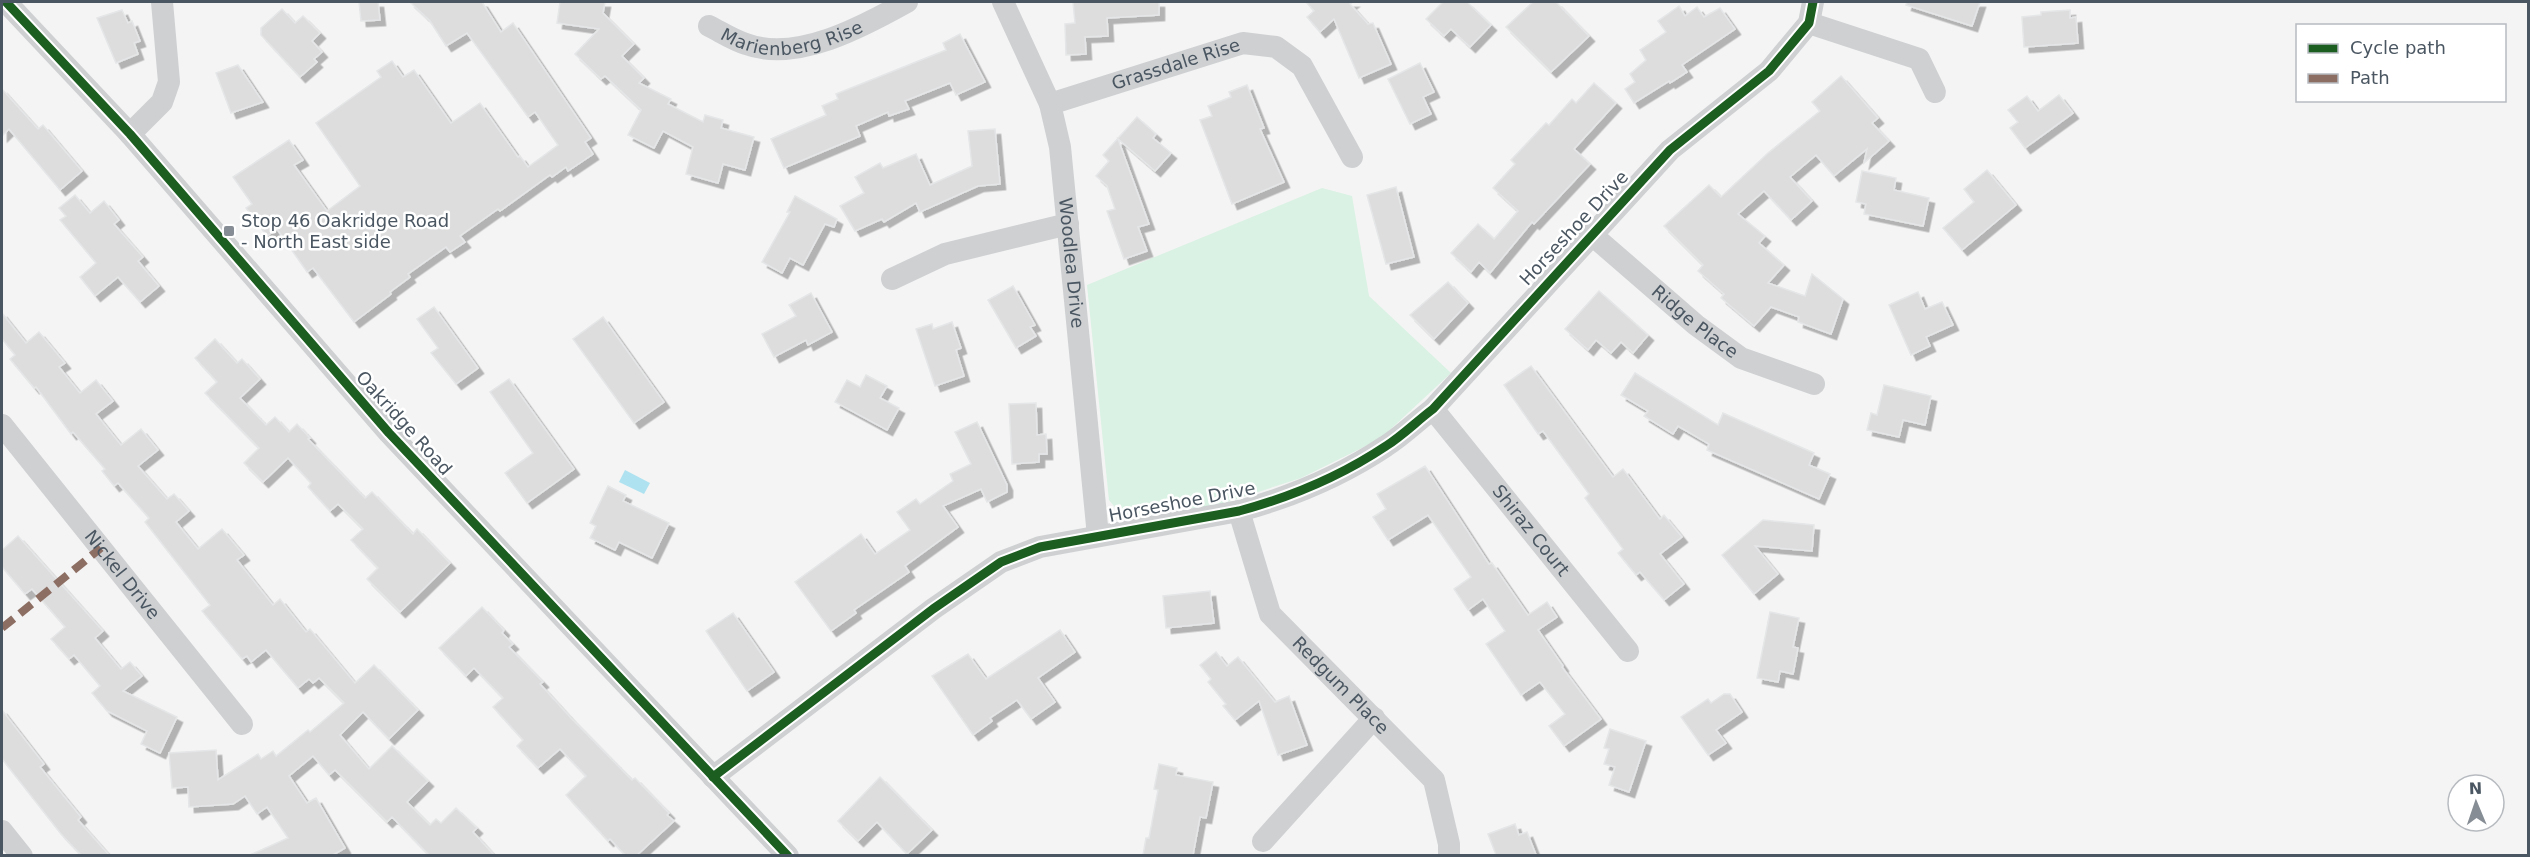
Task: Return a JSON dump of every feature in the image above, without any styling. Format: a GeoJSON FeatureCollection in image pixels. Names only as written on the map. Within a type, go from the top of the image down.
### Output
{"type":"FeatureCollection","features":[{"type":"Feature","properties":{"kind":"street","name":"Oakridge Road"},"geometry":{"type":"LineString","coordinates":[[6,2],[130,134],[389,433],[789,855]]}},
{"type":"Feature","properties":{"kind":"street"},"geometry":{"type":"LineString","coordinates":[[130,134],[162,102],[169,82],[162,2]]}},
{"type":"Feature","properties":{"kind":"street","name":"Marienberg Rise"},"geometry":{"type":"LineString","coordinates":[[709,26],[747,45],[779,49],[814,44],[849,32],[908,2]]}},
{"type":"Feature","properties":{"kind":"street","name":"Woodlea Drive"},"geometry":{"type":"LineString","coordinates":[[1003,2],[1050,104],[1060,147],[1098,536]]}},
{"type":"Feature","properties":{"kind":"street"},"geometry":{"type":"LineString","coordinates":[[1811,12],[1919,59],[1935,92]]}},
{"type":"Feature","properties":{"kind":"street","name":"Horseshoe Drive"},"geometry":{"type":"LineString","coordinates":[[713,777],[933,609],[1001,562],[1040,547],[1239,511],[1337,476],[1388,445],[1433,409],[1670,150],[1769,71],[1811,12]]}},
{"type":"Feature","properties":{"kind":"street","name":"Grassdale Rise"},"geometry":{"type":"LineString","coordinates":[[1050,104],[1243,43],[1276,47],[1302,66],[1352,157]]}},
{"type":"Feature","properties":{"kind":"street"},"geometry":{"type":"LineString","coordinates":[[892,279],[945,254],[1068,224]]}},
{"type":"Feature","properties":{"kind":"street","name":"Ridge Place"},"geometry":{"type":"LineString","coordinates":[[1591,234],[1696,325],[1741,358],[1814,384]]}},
{"type":"Feature","properties":{"kind":"street","name":"Shiraz Court"},"geometry":{"type":"LineString","coordinates":[[1433,409],[1628,651]]}},
{"type":"Feature","properties":{"kind":"street","name":"Nickel Drive"},"geometry":{"type":"LineString","coordinates":[[2,425],[242,724]]}},
{"type":"Feature","properties":{"kind":"street","name":"Redgum Place"},"geometry":{"type":"LineString","coordinates":[[1239,511],[1270,614],[1434,780],[1449,844],[1449,855]]}},
{"type":"Feature","properties":{"kind":"street"},"geometry":{"type":"LineString","coordinates":[[1263,842],[1374,718]]}},
{"type":"Feature","properties":{"kind":"street"},"geometry":{"type":"LineString","coordinates":[[2,831],[22,855]]}},
{"type":"Feature","properties":{"kind":"green space"},"geometry":{"type":"Polygon","coordinates":[[[1322,188],[1352,196],[1369,296],[1451,373],[1380,439],[1301,478],[1215,506],[1122,516],[1109,500],[1087,285],[1322,188]]]}},
{"type":"Feature","properties":{"kind":"water"},"geometry":{"type":"Polygon","coordinates":[[[625,470],[650,483],[644,494],[619,482],[625,470]]]}},
{"type":"Feature","properties":{"kind":"building"},"geometry":{"type":"Polygon","coordinates":[[[359,2],[378,2],[380,20],[361,21],[359,2]]]}},
{"type":"Feature","properties":{"kind":"building"},"geometry":{"type":"Polygon","coordinates":[[[410,2],[482,2],[501,32],[513,23],[591,138],[585,142],[593,154],[568,171],[566,167],[552,177],[550,175],[500,211],[498,209],[460,236],[465,242],[450,252],[446,247],[408,274],[410,277],[390,292],[391,294],[354,322],[313,268],[307,272],[277,229],[267,236],[246,208],[252,204],[233,177],[289,140],[303,160],[294,165],[327,211],[360,186],[316,123],[381,77],[377,71],[392,61],[403,77],[414,70],[451,123],[480,103],[518,157],[520,156],[528,167],[558,145],[535,112],[528,117],[467,33],[446,46],[430,21],[410,2]]]}},
{"type":"Feature","properties":{"kind":"building"},"geometry":{"type":"Polygon","coordinates":[[[560,2],[605,2],[603,13],[634,44],[622,56],[644,78],[639,83],[671,99],[668,104],[703,122],[705,115],[723,120],[721,128],[754,137],[745,170],[723,164],[718,183],[686,174],[693,147],[663,131],[654,148],[628,135],[641,110],[605,76],[601,79],[575,54],[599,29],[557,23],[560,2]]]}},
{"type":"Feature","properties":{"kind":"building"},"geometry":{"type":"Polygon","coordinates":[[[1073,2],[1159,2],[1159,15],[1107,18],[1108,36],[1085,37],[1086,54],[1066,55],[1065,24],[1075,23],[1073,2]]]}},
{"type":"Feature","properties":{"kind":"building"},"geometry":{"type":"Polygon","coordinates":[[[1306,2],[1353,2],[1350,4],[1368,24],[1373,23],[1391,64],[1359,78],[1334,19],[1320,32],[1307,17],[1314,11],[1306,2]]]}},
{"type":"Feature","properties":{"kind":"building"},"geometry":{"type":"Polygon","coordinates":[[[1443,2],[1467,2],[1491,25],[1470,47],[1451,29],[1444,36],[1426,19],[1443,2]]]}},
{"type":"Feature","properties":{"kind":"building"},"geometry":{"type":"Polygon","coordinates":[[[1533,2],[1556,2],[1589,36],[1551,72],[1506,27],[1533,2]]]}},
{"type":"Feature","properties":{"kind":"building"},"geometry":{"type":"Polygon","coordinates":[[[1907,2],[1980,2],[1972,26],[1906,5],[1907,2]]]}},
{"type":"Feature","properties":{"kind":"building"},"geometry":{"type":"Polygon","coordinates":[[[1679,6],[1685,16],[1697,7],[1704,17],[1720,8],[1735,29],[1682,65],[1687,72],[1634,103],[1625,89],[1635,82],[1630,74],[1646,60],[1640,50],[1666,32],[1658,21],[1679,6]]]}},
{"type":"Feature","properties":{"kind":"building"},"geometry":{"type":"Polygon","coordinates":[[[282,9],[295,23],[303,16],[320,33],[312,41],[322,52],[314,59],[317,62],[300,77],[261,35],[261,28],[282,9]]]}},
{"type":"Feature","properties":{"kind":"building"},"geometry":{"type":"Polygon","coordinates":[[[122,10],[128,23],[132,21],[140,41],[134,43],[138,54],[116,63],[97,18],[122,10]]]}},
{"type":"Feature","properties":{"kind":"building"},"geometry":{"type":"Polygon","coordinates":[[[2070,10],[2070,18],[2076,17],[2078,43],[2024,47],[2022,17],[2041,15],[2041,12],[2070,10]]]}},
{"type":"Feature","properties":{"kind":"building"},"geometry":{"type":"Polygon","coordinates":[[[960,34],[985,82],[956,95],[950,83],[905,101],[909,109],[889,116],[888,112],[856,126],[860,136],[784,168],[771,139],[826,115],[822,106],[838,99],[836,94],[946,50],[943,43],[960,34]]]}},
{"type":"Feature","properties":{"kind":"building"},"geometry":{"type":"Polygon","coordinates":[[[1420,63],[1434,92],[1423,97],[1431,114],[1410,124],[1388,79],[1420,63]]]}},
{"type":"Feature","properties":{"kind":"building"},"geometry":{"type":"Polygon","coordinates":[[[238,65],[263,102],[231,113],[216,73],[238,65]]]}},
{"type":"Feature","properties":{"kind":"building"},"geometry":{"type":"Polygon","coordinates":[[[1841,76],[1878,118],[1872,123],[1889,141],[1864,163],[1867,149],[1834,176],[1816,155],[1790,177],[1812,201],[1791,220],[1764,191],[1738,214],[1765,236],[1759,243],[1784,265],[1768,283],[1805,296],[1812,274],[1843,299],[1831,334],[1798,322],[1799,317],[1771,307],[1754,326],[1721,298],[1724,294],[1698,271],[1703,265],[1664,226],[1709,185],[1721,197],[1768,153],[1820,111],[1812,102],[1841,76]]]}},
{"type":"Feature","properties":{"kind":"building"},"geometry":{"type":"Polygon","coordinates":[[[1594,83],[1616,103],[1574,149],[1590,164],[1534,224],[1532,222],[1490,273],[1479,262],[1471,272],[1451,253],[1478,224],[1494,239],[1518,211],[1493,188],[1515,164],[1511,160],[1546,123],[1549,125],[1572,99],[1576,103],[1594,83]]]}},
{"type":"Feature","properties":{"kind":"building"},"geometry":{"type":"Polygon","coordinates":[[[1247,85],[1264,128],[1260,129],[1284,182],[1232,204],[1200,120],[1212,116],[1208,106],[1231,97],[1229,92],[1247,85]]]}},
{"type":"Feature","properties":{"kind":"building"},"geometry":{"type":"Polygon","coordinates":[[[2,89],[38,129],[43,125],[82,171],[60,190],[9,129],[2,136],[2,89]]]}},
{"type":"Feature","properties":{"kind":"building"},"geometry":{"type":"Polygon","coordinates":[[[2059,95],[2073,113],[2025,148],[2010,128],[2018,122],[2008,110],[2027,96],[2038,111],[2059,95]]]}},
{"type":"Feature","properties":{"kind":"building"},"geometry":{"type":"Polygon","coordinates":[[[1137,117],[1156,134],[1153,138],[1171,153],[1155,171],[1118,139],[1149,224],[1138,227],[1147,251],[1124,259],[1107,211],[1115,209],[1107,186],[1096,176],[1109,161],[1103,155],[1137,117]]]}},
{"type":"Feature","properties":{"kind":"building"},"geometry":{"type":"Polygon","coordinates":[[[995,129],[1000,184],[978,186],[920,212],[916,203],[884,222],[882,219],[855,231],[840,206],[864,193],[855,177],[880,163],[883,168],[916,154],[930,185],[972,166],[968,131],[995,129]]]}},
{"type":"Feature","properties":{"kind":"building"},"geometry":{"type":"Polygon","coordinates":[[[1987,170],[2016,205],[1962,250],[1943,228],[1974,202],[1964,189],[1987,170]]]}},
{"type":"Feature","properties":{"kind":"building"},"geometry":{"type":"Polygon","coordinates":[[[1862,171],[1896,178],[1894,190],[1929,198],[1923,226],[1864,214],[1866,204],[1856,202],[1862,171]]]}},
{"type":"Feature","properties":{"kind":"building"},"geometry":{"type":"Polygon","coordinates":[[[1396,187],[1414,257],[1386,264],[1367,195],[1396,187]]]}},
{"type":"Feature","properties":{"kind":"building"},"geometry":{"type":"Polygon","coordinates":[[[75,195],[90,213],[104,201],[119,220],[114,224],[143,257],[138,261],[159,286],[140,302],[118,277],[95,296],[80,277],[96,263],[60,220],[66,216],[59,208],[75,195]]]}},
{"type":"Feature","properties":{"kind":"building"},"geometry":{"type":"Polygon","coordinates":[[[795,196],[837,219],[834,227],[825,224],[803,265],[790,258],[782,273],[762,262],[790,212],[787,212],[795,196]]]}},
{"type":"Feature","properties":{"kind":"building"},"geometry":{"type":"Polygon","coordinates":[[[1448,282],[1468,303],[1434,339],[1410,315],[1448,282]]]}},
{"type":"Feature","properties":{"kind":"building"},"geometry":{"type":"Polygon","coordinates":[[[1013,286],[1035,325],[1030,327],[1036,336],[1016,348],[988,300],[1013,286]]]}},
{"type":"Feature","properties":{"kind":"building"},"geometry":{"type":"Polygon","coordinates":[[[1599,291],[1648,335],[1633,353],[1621,342],[1611,353],[1596,340],[1588,350],[1565,329],[1599,291]]]}},
{"type":"Feature","properties":{"kind":"building"},"geometry":{"type":"Polygon","coordinates":[[[1918,292],[1925,309],[1942,302],[1953,325],[1926,337],[1930,346],[1911,355],[1889,305],[1918,292]]]}},
{"type":"Feature","properties":{"kind":"building"},"geometry":{"type":"Polygon","coordinates":[[[811,293],[832,332],[808,345],[806,340],[774,357],[762,334],[796,316],[789,305],[811,293]]]}},
{"type":"Feature","properties":{"kind":"building"},"geometry":{"type":"Polygon","coordinates":[[[434,307],[478,368],[456,384],[431,353],[438,348],[417,319],[434,307]]]}},
{"type":"Feature","properties":{"kind":"building"},"geometry":{"type":"Polygon","coordinates":[[[2,313],[26,343],[39,332],[65,363],[59,367],[80,393],[96,380],[113,401],[96,414],[121,445],[141,429],[158,450],[138,466],[167,499],[174,494],[189,511],[176,522],[198,549],[222,529],[244,555],[237,560],[273,605],[280,599],[306,632],[310,629],[355,683],[374,665],[418,710],[389,739],[363,712],[340,735],[369,769],[392,746],[428,781],[407,802],[430,825],[436,819],[441,823],[456,808],[477,828],[473,832],[494,855],[429,855],[392,817],[387,822],[335,770],[329,775],[313,756],[289,776],[307,803],[316,798],[345,848],[333,855],[250,855],[288,838],[267,807],[257,814],[245,796],[233,804],[189,807],[188,787],[172,788],[169,753],[216,750],[218,780],[258,754],[261,759],[273,751],[276,756],[308,730],[310,732],[344,703],[319,678],[313,683],[309,679],[298,688],[266,650],[251,662],[247,656],[242,659],[202,611],[210,605],[145,522],[149,518],[118,483],[114,486],[102,471],[105,469],[73,432],[71,434],[36,387],[34,388],[10,359],[15,355],[2,339],[2,313]]]}},
{"type":"Feature","properties":{"kind":"building"},"geometry":{"type":"Polygon","coordinates":[[[603,317],[664,402],[634,423],[573,339],[603,317]]]}},
{"type":"Feature","properties":{"kind":"building"},"geometry":{"type":"Polygon","coordinates":[[[952,322],[961,348],[956,350],[964,376],[935,386],[916,329],[932,324],[933,329],[952,322]]]}},
{"type":"Feature","properties":{"kind":"building"},"geometry":{"type":"Polygon","coordinates":[[[215,339],[237,363],[242,359],[260,379],[240,398],[266,425],[275,417],[289,432],[297,424],[310,438],[308,439],[365,498],[372,492],[413,534],[417,529],[450,563],[400,612],[367,579],[378,568],[351,540],[363,529],[338,504],[330,511],[308,487],[311,483],[288,458],[263,482],[244,463],[259,448],[205,393],[217,382],[195,358],[215,339]]]}},
{"type":"Feature","properties":{"kind":"building"},"geometry":{"type":"Polygon","coordinates":[[[1531,366],[1613,477],[1623,469],[1660,519],[1664,515],[1682,537],[1660,554],[1684,584],[1664,600],[1640,572],[1636,575],[1618,553],[1623,549],[1585,498],[1589,494],[1543,431],[1538,434],[1504,385],[1531,366]]]}},
{"type":"Feature","properties":{"kind":"building"},"geometry":{"type":"Polygon","coordinates":[[[1635,373],[1718,425],[1723,413],[1814,453],[1809,465],[1830,474],[1819,499],[1707,450],[1709,444],[1678,426],[1673,434],[1644,416],[1648,411],[1621,395],[1635,373]]]}},
{"type":"Feature","properties":{"kind":"building"},"geometry":{"type":"Polygon","coordinates":[[[866,375],[887,386],[880,398],[899,408],[887,430],[835,402],[847,380],[860,387],[866,375]]]}},
{"type":"Feature","properties":{"kind":"building"},"geometry":{"type":"Polygon","coordinates":[[[509,379],[574,469],[527,503],[505,473],[533,453],[490,392],[509,379]]]}},
{"type":"Feature","properties":{"kind":"building"},"geometry":{"type":"Polygon","coordinates":[[[1884,385],[1931,396],[1925,425],[1903,420],[1899,437],[1867,430],[1871,413],[1877,415],[1884,385]]]}},
{"type":"Feature","properties":{"kind":"building"},"geometry":{"type":"Polygon","coordinates":[[[1036,403],[1037,435],[1046,434],[1047,454],[1039,454],[1039,462],[1012,464],[1009,404],[1036,403]]]}},
{"type":"Feature","properties":{"kind":"building"},"geometry":{"type":"Polygon","coordinates":[[[977,422],[1007,485],[1007,492],[987,502],[981,489],[943,506],[958,527],[905,566],[909,572],[854,610],[856,613],[831,631],[795,582],[861,534],[875,554],[910,530],[897,512],[916,499],[920,504],[953,481],[950,474],[971,464],[955,432],[977,422]]]}},
{"type":"Feature","properties":{"kind":"building"},"geometry":{"type":"Polygon","coordinates":[[[1425,466],[1489,564],[1492,563],[1528,615],[1547,602],[1557,617],[1538,630],[1601,719],[1564,746],[1549,726],[1565,714],[1540,682],[1521,695],[1486,644],[1505,631],[1483,599],[1468,610],[1454,589],[1471,577],[1428,515],[1388,540],[1373,517],[1386,509],[1377,494],[1425,466]]]}},
{"type":"Feature","properties":{"kind":"building"},"geometry":{"type":"Polygon","coordinates":[[[608,486],[626,495],[623,501],[669,523],[652,558],[619,542],[615,550],[590,538],[596,526],[590,523],[608,486]]]}},
{"type":"Feature","properties":{"kind":"building"},"geometry":{"type":"Polygon","coordinates":[[[1763,520],[1814,525],[1812,551],[1755,546],[1778,574],[1754,594],[1722,555],[1763,520]]]}},
{"type":"Feature","properties":{"kind":"building"},"geometry":{"type":"Polygon","coordinates":[[[18,536],[103,631],[95,638],[121,669],[130,662],[142,676],[123,691],[177,717],[160,753],[141,744],[147,731],[107,711],[92,693],[100,686],[74,655],[69,659],[51,639],[65,627],[32,589],[25,594],[2,567],[2,550],[18,536]]]}},
{"type":"Feature","properties":{"kind":"building"},"geometry":{"type":"Polygon","coordinates":[[[1210,591],[1214,623],[1166,628],[1163,596],[1210,591]]]}},
{"type":"Feature","properties":{"kind":"building"},"geometry":{"type":"Polygon","coordinates":[[[482,607],[504,630],[502,633],[513,644],[509,647],[543,682],[540,684],[632,780],[635,778],[674,821],[637,855],[625,855],[610,839],[608,841],[566,795],[586,776],[560,749],[538,768],[517,746],[523,740],[493,707],[503,698],[474,668],[466,676],[439,648],[482,607]]]}},
{"type":"Feature","properties":{"kind":"building"},"geometry":{"type":"Polygon","coordinates":[[[1770,612],[1799,618],[1793,647],[1798,648],[1793,674],[1780,671],[1778,682],[1757,678],[1770,612]]]}},
{"type":"Feature","properties":{"kind":"building"},"geometry":{"type":"Polygon","coordinates":[[[733,613],[774,672],[747,691],[706,631],[733,613]]]}},
{"type":"Feature","properties":{"kind":"building"},"geometry":{"type":"Polygon","coordinates":[[[1060,630],[1075,652],[1038,678],[1055,702],[1031,719],[1017,700],[990,718],[992,721],[973,735],[932,676],[968,654],[986,679],[1060,630]]]}},
{"type":"Feature","properties":{"kind":"building"},"geometry":{"type":"Polygon","coordinates":[[[1216,652],[1227,666],[1238,657],[1275,702],[1289,696],[1307,745],[1278,755],[1259,701],[1235,720],[1223,706],[1226,704],[1208,682],[1211,679],[1200,665],[1216,652]]]}},
{"type":"Feature","properties":{"kind":"building"},"geometry":{"type":"Polygon","coordinates":[[[1724,694],[1730,694],[1742,712],[1716,730],[1726,743],[1708,755],[1681,717],[1708,699],[1711,703],[1724,694]]]}},
{"type":"Feature","properties":{"kind":"building"},"geometry":{"type":"Polygon","coordinates":[[[2,710],[44,764],[40,767],[81,817],[78,820],[109,855],[81,855],[61,834],[2,759],[2,710]]]}},
{"type":"Feature","properties":{"kind":"building"},"geometry":{"type":"Polygon","coordinates":[[[1610,729],[1646,741],[1629,792],[1609,785],[1615,767],[1604,764],[1609,749],[1604,748],[1610,729]]]}},
{"type":"Feature","properties":{"kind":"building"},"geometry":{"type":"Polygon","coordinates":[[[1159,764],[1177,768],[1176,775],[1213,782],[1206,818],[1200,817],[1193,855],[1143,855],[1146,838],[1149,838],[1158,790],[1154,789],[1159,764]]]}},
{"type":"Feature","properties":{"kind":"building"},"geometry":{"type":"Polygon","coordinates":[[[880,777],[932,830],[907,854],[877,822],[858,841],[838,821],[880,777]]]}},
{"type":"Feature","properties":{"kind":"building"},"geometry":{"type":"Polygon","coordinates":[[[1515,824],[1519,835],[1527,832],[1536,855],[1496,855],[1488,834],[1515,824]]]}},
{"type":"Feature","properties":{"kind":"marked path"},"geometry":{"type":"LineString","coordinates":[[2,628],[101,548]]}},
{"type":"Feature","properties":{"kind":"cycle path"},"geometry":{"type":"LineString","coordinates":[[6,2],[130,134],[389,433],[788,856]]}},
{"type":"Feature","properties":{"kind":"cycle path"},"geometry":{"type":"LineString","coordinates":[[713,777],[933,609],[1001,562],[1040,547],[1239,511],[1296,492],[1333,476],[1392,442],[1433,409],[1670,150],[1769,71],[1809,23],[1813,2]]}},
{"type":"Feature","properties":{"kind":"place","name":"Stop 46 Oakridge Road - North East side"},"geometry":{"type":"Point","coordinates":[229,231]}}]}
